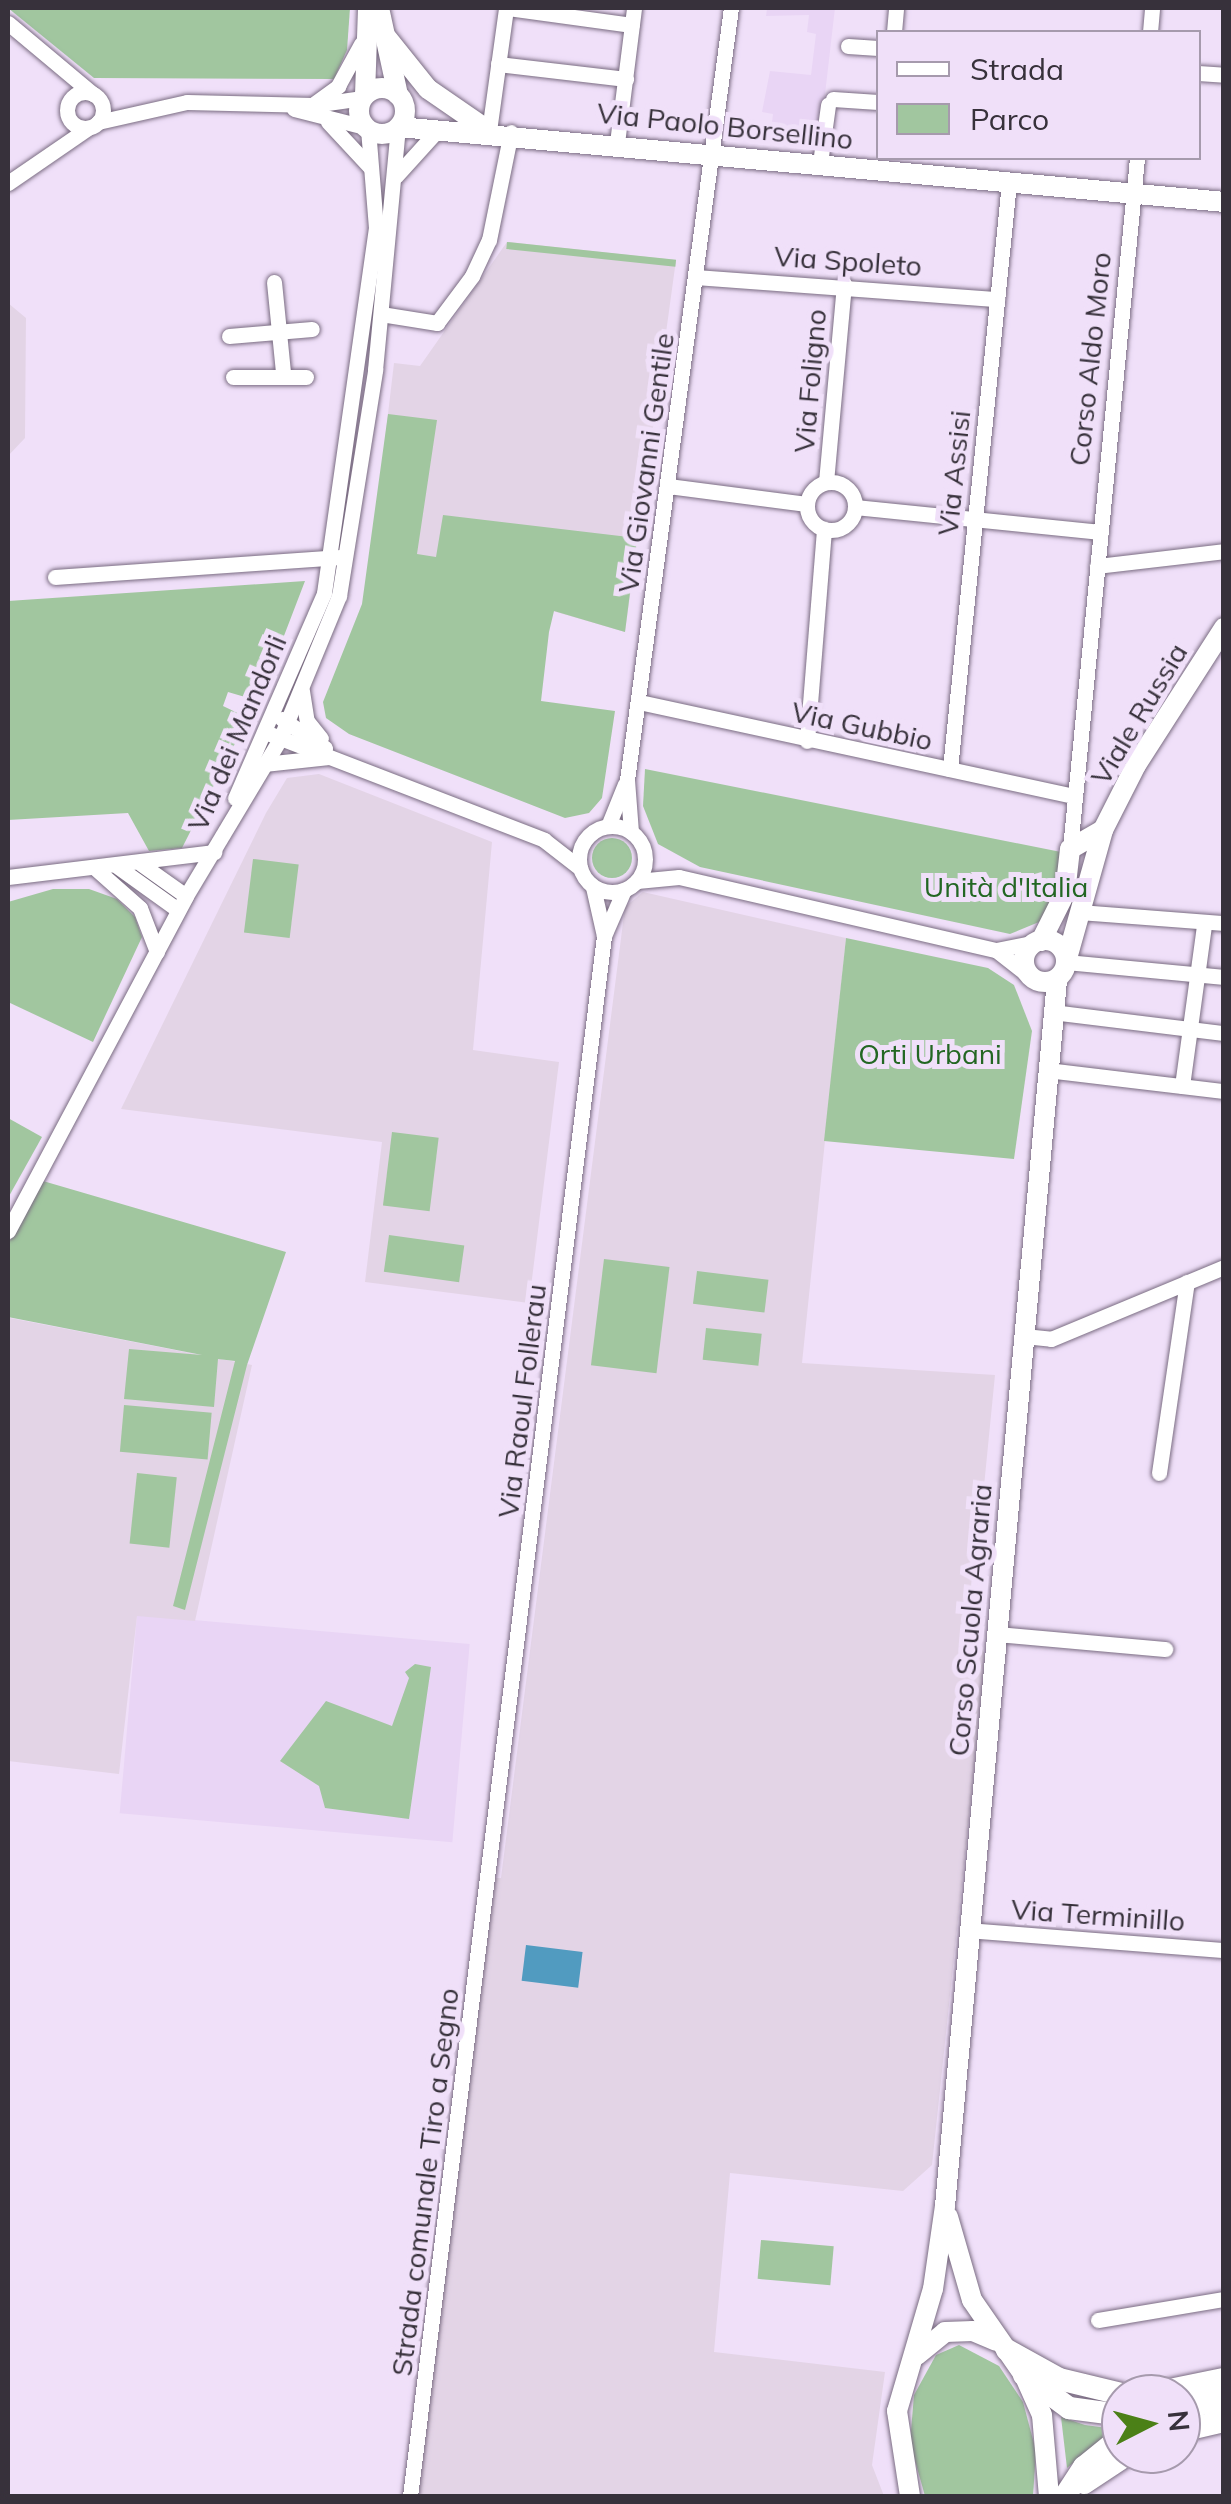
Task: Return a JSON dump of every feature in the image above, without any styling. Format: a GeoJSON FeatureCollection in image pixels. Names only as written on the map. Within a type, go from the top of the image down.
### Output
{"type":"FeatureCollection","features":[{"type":"Feature","properties":{"kind":"highway"},"geometry":{"type":"LineString","coordinates":[[1002,2346],[1059,2379],[1101,2389]]}},
{"type":"Feature","properties":{"kind":"highway"},"geometry":{"type":"LineString","coordinates":[[1024,2375],[1069,2408],[1101,2412]]}},
{"type":"Feature","properties":{"kind":"highway"},"geometry":{"type":"LineString","coordinates":[[1065,2496],[1084,2467],[1101,2453]]}},
{"type":"Feature","properties":{"kind":"highway"},"geometry":{"type":"LineString","coordinates":[[1065,2496],[1101,2472]]}},
{"type":"Feature","properties":{"kind":"main road"},"geometry":{"type":"LineString","coordinates":[[371,12],[428,89],[489,131]]}},
{"type":"Feature","properties":{"kind":"main road"},"geometry":{"type":"LineString","coordinates":[[371,12],[360,116],[367,128],[380,134],[398,127],[435,133],[489,131]]}},
{"type":"Feature","properties":{"kind":"main road"},"geometry":{"type":"LineString","coordinates":[[387,38],[404,114],[398,127]]}},
{"type":"Feature","properties":{"kind":"main road"},"geometry":{"type":"LineString","coordinates":[[364,96],[386,88],[489,131]]}},
{"type":"Feature","properties":{"kind":"main road","name":"Via Paolo Borsellino"},"geometry":{"type":"LineString","coordinates":[[489,131],[820,163],[883,163],[1009,182],[1224,202]]}},
{"type":"Feature","properties":{"kind":"main road","name":"Viale Russia"},"geometry":{"type":"LineString","coordinates":[[1067,967],[1103,830],[1224,628]]}},
{"type":"Feature","properties":{"kind":"main road","name":"Viale Russia"},"geometry":{"type":"LineString","coordinates":[[1070,849],[1103,830]]}},
{"type":"Feature","properties":{"kind":"main road","name":"Corso Aldo Moro"},"geometry":{"type":"LineString","coordinates":[[1034,979],[1024,960],[1041,941],[1065,893],[1070,849]]}},
{"type":"Feature","properties":{"kind":"main road"},"geometry":{"type":"LineString","coordinates":[[1034,979],[1067,967],[1058,945],[1041,941]]}},
{"type":"Feature","properties":{"kind":"main road","name":"Corso Scuola Agraria"},"geometry":{"type":"LineString","coordinates":[[945,2206],[1049,1040],[1052,1012],[1067,967]]}},
{"type":"Feature","properties":{"kind":"main road","name":"Corso Scuola Agraria"},"geometry":{"type":"LineString","coordinates":[[1034,979],[1049,1040]]}},
{"type":"Feature","properties":{"kind":"main road"},"geometry":{"type":"LineString","coordinates":[[945,2206],[960,2272],[1002,2346],[1024,2375],[1042,2415],[1049,2496]]}},
{"type":"Feature","properties":{"kind":"main road"},"geometry":{"type":"LineString","coordinates":[[910,2496],[897,2443],[897,2410],[917,2356],[945,2206]]}},
{"type":"Feature","properties":{"kind":"main road"},"geometry":{"type":"LineString","coordinates":[[917,2356],[932,2338],[958,2330],[1002,2346]]}},
{"type":"Feature","properties":{"kind":"street"},"geometry":{"type":"LineString","coordinates":[[489,131],[507,8],[632,25]]}},
{"type":"Feature","properties":{"kind":"street"},"geometry":{"type":"LineString","coordinates":[[617,142],[634,8]]}},
{"type":"Feature","properties":{"kind":"street","name":"Via Giovanni Gentile"},"geometry":{"type":"LineString","coordinates":[[631,832],[627,780],[731,8]]}},
{"type":"Feature","properties":{"kind":"street"},"geometry":{"type":"LineString","coordinates":[[316,111],[356,62],[371,12]]}},
{"type":"Feature","properties":{"kind":"street"},"geometry":{"type":"LineString","coordinates":[[8,23],[97,98]]}},
{"type":"Feature","properties":{"kind":"street"},"geometry":{"type":"LineString","coordinates":[[848,46],[876,48]]}},
{"type":"Feature","properties":{"kind":"street"},"geometry":{"type":"LineString","coordinates":[[498,64],[626,79]]}},
{"type":"Feature","properties":{"kind":"street"},"geometry":{"type":"LineString","coordinates":[[57,65],[67,109],[76,126],[93,125]]}},
{"type":"Feature","properties":{"kind":"street"},"geometry":{"type":"LineString","coordinates":[[48,151],[77,94],[139,111]]}},
{"type":"Feature","properties":{"kind":"street"},"geometry":{"type":"LineString","coordinates":[[316,111],[364,96]]}},
{"type":"Feature","properties":{"kind":"street"},"geometry":{"type":"LineString","coordinates":[[93,125],[97,98]]}},
{"type":"Feature","properties":{"kind":"street"},"geometry":{"type":"LineString","coordinates":[[8,182],[48,151],[93,125],[187,102],[281,105],[316,111],[367,128]]}},
{"type":"Feature","properties":{"kind":"street"},"geometry":{"type":"LineString","coordinates":[[820,163],[831,102],[876,102]]}},
{"type":"Feature","properties":{"kind":"street"},"geometry":{"type":"LineString","coordinates":[[316,111],[347,136],[370,168]]}},
{"type":"Feature","properties":{"kind":"street","name":"Via dei Mandorli"},"geometry":{"type":"LineString","coordinates":[[214,852],[338,557],[381,314],[398,127]]}},
{"type":"Feature","properties":{"kind":"street","name":"Via dei Mandorli"},"geometry":{"type":"LineString","coordinates":[[214,852],[280,738],[340,596],[338,557],[375,240],[367,128]]}},
{"type":"Feature","properties":{"kind":"street"},"geometry":{"type":"LineString","coordinates":[[381,314],[436,323],[472,276],[489,240],[512,132]]}},
{"type":"Feature","properties":{"kind":"street"},"geometry":{"type":"LineString","coordinates":[[396,176],[435,133]]}},
{"type":"Feature","properties":{"kind":"street","name":"Corso Aldo Moro"},"geometry":{"type":"LineString","coordinates":[[1070,849],[1138,160]]}},
{"type":"Feature","properties":{"kind":"street","name":"Via Assisi"},"geometry":{"type":"LineString","coordinates":[[950,769],[1009,182]]}},
{"type":"Feature","properties":{"kind":"street","name":"Via Spoleto"},"geometry":{"type":"LineString","coordinates":[[696,277],[844,284],[997,298]]}},
{"type":"Feature","properties":{"kind":"street"},"geometry":{"type":"LineString","coordinates":[[274,282],[283,379],[306,377]]}},
{"type":"Feature","properties":{"kind":"street","name":"Via Foligno"},"geometry":{"type":"LineString","coordinates":[[826,482],[844,284]]}},
{"type":"Feature","properties":{"kind":"street"},"geometry":{"type":"LineString","coordinates":[[229,336],[312,329]]}},
{"type":"Feature","properties":{"kind":"street"},"geometry":{"type":"LineString","coordinates":[[232,377],[282,372]]}},
{"type":"Feature","properties":{"kind":"street"},"geometry":{"type":"LineString","coordinates":[[826,482],[846,488],[855,507],[845,525],[824,529],[811,520],[807,504],[812,490],[826,482]]}},
{"type":"Feature","properties":{"kind":"street"},"geometry":{"type":"LineString","coordinates":[[668,486],[807,504]]}},
{"type":"Feature","properties":{"kind":"street"},"geometry":{"type":"LineString","coordinates":[[855,507],[1101,532]]}},
{"type":"Feature","properties":{"kind":"street"},"geometry":{"type":"LineString","coordinates":[[806,740],[824,529]]}},
{"type":"Feature","properties":{"kind":"street"},"geometry":{"type":"LineString","coordinates":[[1097,566],[1224,551]]}},
{"type":"Feature","properties":{"kind":"street"},"geometry":{"type":"LineString","coordinates":[[55,577],[338,557]]}},
{"type":"Feature","properties":{"kind":"street"},"geometry":{"type":"LineString","coordinates":[[302,688],[307,722],[336,756]]}},
{"type":"Feature","properties":{"kind":"street","name":"Via Gubbio"},"geometry":{"type":"LineString","coordinates":[[639,702],[1075,796]]}},
{"type":"Feature","properties":{"kind":"street"},"geometry":{"type":"LineString","coordinates":[[270,713],[336,756]]}},
{"type":"Feature","properties":{"kind":"street"},"geometry":{"type":"LineString","coordinates":[[262,731],[336,756],[544,840],[580,868],[594,887],[631,886],[679,876]]}},
{"type":"Feature","properties":{"kind":"street"},"geometry":{"type":"LineString","coordinates":[[264,764],[336,756]]}},
{"type":"Feature","properties":{"kind":"street","name":"Via Giovanni Gentile"},"geometry":{"type":"LineString","coordinates":[[608,826],[627,780]]}},
{"type":"Feature","properties":{"kind":"street"},"geometry":{"type":"LineString","coordinates":[[544,840],[587,837],[608,826],[631,832],[644,851],[679,876],[996,950],[1034,979]]}},
{"type":"Feature","properties":{"kind":"street"},"geometry":{"type":"LineString","coordinates":[[580,868],[587,837]]}},
{"type":"Feature","properties":{"kind":"street"},"geometry":{"type":"LineString","coordinates":[[631,886],[644,851]]}},
{"type":"Feature","properties":{"kind":"street"},"geometry":{"type":"LineString","coordinates":[[8,876],[140,864],[214,852]]}},
{"type":"Feature","properties":{"kind":"street"},"geometry":{"type":"LineString","coordinates":[[8,1231],[182,903],[214,852]]}},
{"type":"Feature","properties":{"kind":"street"},"geometry":{"type":"LineString","coordinates":[[140,864],[182,903]]}},
{"type":"Feature","properties":{"kind":"street"},"geometry":{"type":"LineString","coordinates":[[118,866],[182,903]]}},
{"type":"Feature","properties":{"kind":"street"},"geometry":{"type":"LineString","coordinates":[[96,868],[140,908],[157,952]]}},
{"type":"Feature","properties":{"kind":"street"},"geometry":{"type":"LineString","coordinates":[[8,888],[28,875]]}},
{"type":"Feature","properties":{"kind":"street","name":"Via Raoul Follerau"},"geometry":{"type":"LineString","coordinates":[[604,936],[631,886]]}},
{"type":"Feature","properties":{"kind":"street","name":"Via Raoul Follerau"},"geometry":{"type":"LineString","coordinates":[[488,1872],[604,936],[594,887]]}},
{"type":"Feature","properties":{"kind":"street"},"geometry":{"type":"LineString","coordinates":[[1080,912],[1204,926],[1224,923]]}},
{"type":"Feature","properties":{"kind":"street"},"geometry":{"type":"LineString","coordinates":[[1182,1086],[1204,926]]}},
{"type":"Feature","properties":{"kind":"street"},"geometry":{"type":"LineString","coordinates":[[996,950],[1041,941]]}},
{"type":"Feature","properties":{"kind":"street"},"geometry":{"type":"LineString","coordinates":[[1067,967],[1224,977]]}},
{"type":"Feature","properties":{"kind":"street"},"geometry":{"type":"LineString","coordinates":[[1052,1012],[1224,1033]]}},
{"type":"Feature","properties":{"kind":"street"},"geometry":{"type":"LineString","coordinates":[[1047,1070],[1224,1091]]}},
{"type":"Feature","properties":{"kind":"street"},"geometry":{"type":"LineString","coordinates":[[1024,1336],[1052,1339],[1224,1267]]}},
{"type":"Feature","properties":{"kind":"street"},"geometry":{"type":"LineString","coordinates":[[1159,1473],[1187,1282]]}},
{"type":"Feature","properties":{"kind":"street"},"geometry":{"type":"LineString","coordinates":[[996,1634],[1165,1649]]}},
{"type":"Feature","properties":{"kind":"street","name":"Strada comunale Tiro a Segno"},"geometry":{"type":"LineString","coordinates":[[410,2496],[488,1872]]}},
{"type":"Feature","properties":{"kind":"street","name":"Via Terminillo"},"geometry":{"type":"LineString","coordinates":[[968,1930],[1224,1950]]}},
{"type":"Feature","properties":{"kind":"street"},"geometry":{"type":"LineString","coordinates":[[1098,2320],[1224,2299]]}},
{"type":"Feature","properties":{"kind":"shaded area"},"geometry":{"type":"Polygon","coordinates":[[[751,8],[835,8],[819,146],[770,140],[773,114],[762,112],[770,71],[811,75],[816,34],[807,32],[809,15],[766,16],[767,9],[751,8]]]}},
{"type":"Feature","properties":{"kind":"shaded area"},"geometry":{"type":"Polygon","coordinates":[[[507,242],[676,260],[625,632],[371,558],[394,363],[420,366],[507,242]]]}},
{"type":"Feature","properties":{"kind":"shaded area"},"geometry":{"type":"Polygon","coordinates":[[[8,303],[26,318],[25,438],[8,456],[8,303]]]}},
{"type":"Feature","properties":{"kind":"shaded area"},"geometry":{"type":"Polygon","coordinates":[[[319,774],[492,842],[473,1050],[559,1062],[529,1303],[365,1282],[382,1142],[121,1109],[266,813],[287,778],[319,774]]]}},
{"type":"Feature","properties":{"kind":"shaded area"},"geometry":{"type":"Polygon","coordinates":[[[643,892],[846,938],[802,1363],[995,1375],[970,1628],[986,1656],[932,2165],[903,2191],[730,2173],[714,2352],[885,2372],[872,2465],[884,2496],[416,2496],[491,1878],[501,1878],[625,907],[643,892]]]}},
{"type":"Feature","properties":{"kind":"shaded area"},"geometry":{"type":"Polygon","coordinates":[[[10,1318],[252,1365],[195,1621],[137,1616],[119,1774],[8,1761],[10,1318]]]}},
{"type":"Feature","properties":{"kind":"shaded area"},"geometry":{"type":"Polygon","coordinates":[[[137,1615],[470,1644],[452,1842],[120,1813],[137,1615]]]}},
{"type":"Feature","properties":{"kind":"green space"},"geometry":{"type":"Polygon","coordinates":[[[8,8],[350,8],[347,50],[334,79],[94,78],[8,8]]]}},
{"type":"Feature","properties":{"kind":"green space"},"geometry":{"type":"Polygon","coordinates":[[[507,242],[676,260],[675,267],[506,249],[507,242]]]}},
{"type":"Feature","properties":{"kind":"green space"},"geometry":{"type":"Polygon","coordinates":[[[388,414],[437,420],[417,554],[436,557],[443,515],[637,538],[625,632],[554,611],[549,632],[541,701],[615,711],[602,798],[589,813],[565,818],[349,734],[326,718],[323,702],[362,604],[388,414]]]}},
{"type":"Feature","properties":{"kind":"green space"},"geometry":{"type":"Polygon","coordinates":[[[305,581],[259,701],[228,692],[223,706],[248,718],[182,848],[149,851],[128,813],[8,820],[8,601],[305,581]]]}},
{"type":"Feature","properties":{"kind":"green space","name":"Unità d'Italia"},"geometry":{"type":"Polygon","coordinates":[[[645,769],[1061,852],[1053,899],[1039,922],[1010,934],[700,867],[658,844],[643,806],[645,769]]]}},
{"type":"Feature","properties":{"kind":"green space"},"geometry":{"type":"Polygon","coordinates":[[[612,838],[626,844],[632,858],[626,872],[612,878],[598,872],[592,858],[598,844],[612,838]]]}},
{"type":"Feature","properties":{"kind":"green space"},"geometry":{"type":"Polygon","coordinates":[[[253,859],[299,865],[290,938],[244,932],[253,859]]]}},
{"type":"Feature","properties":{"kind":"green space"},"geometry":{"type":"Polygon","coordinates":[[[53,889],[89,889],[117,899],[135,917],[142,937],[93,1042],[8,1002],[8,902],[53,889]]]}},
{"type":"Feature","properties":{"kind":"green space","name":"Orti Urbani"},"geometry":{"type":"Polygon","coordinates":[[[846,938],[988,968],[1014,985],[1032,1031],[1014,1159],[824,1141],[846,938]]]}},
{"type":"Feature","properties":{"kind":"green space"},"geometry":{"type":"Polygon","coordinates":[[[8,1118],[42,1137],[8,1198],[8,1118]]]}},
{"type":"Feature","properties":{"kind":"green space"},"geometry":{"type":"Polygon","coordinates":[[[392,1132],[439,1138],[430,1211],[383,1205],[392,1132]]]}},
{"type":"Feature","properties":{"kind":"green space"},"geometry":{"type":"Polygon","coordinates":[[[43,1181],[286,1252],[247,1365],[185,1610],[173,1606],[235,1361],[218,1359],[214,1407],[124,1399],[129,1349],[202,1355],[8,1317],[8,1244],[43,1181]]]}},
{"type":"Feature","properties":{"kind":"green space"},"geometry":{"type":"Polygon","coordinates":[[[389,1235],[464,1246],[459,1282],[384,1272],[389,1235]]]}},
{"type":"Feature","properties":{"kind":"green space"},"geometry":{"type":"Polygon","coordinates":[[[604,1259],[670,1267],[656,1373],[591,1365],[604,1259]]]}},
{"type":"Feature","properties":{"kind":"green space"},"geometry":{"type":"Polygon","coordinates":[[[697,1271],[768,1280],[764,1313],[693,1304],[697,1271]]]}},
{"type":"Feature","properties":{"kind":"green space"},"geometry":{"type":"Polygon","coordinates":[[[706,1328],[762,1334],[758,1366],[703,1360],[706,1328]]]}},
{"type":"Feature","properties":{"kind":"green space"},"geometry":{"type":"Polygon","coordinates":[[[124,1405],[212,1413],[208,1459],[120,1452],[124,1405]]]}},
{"type":"Feature","properties":{"kind":"green space"},"geometry":{"type":"Polygon","coordinates":[[[137,1473],[177,1477],[169,1548],[130,1544],[137,1473]]]}},
{"type":"Feature","properties":{"kind":"green space"},"geometry":{"type":"Polygon","coordinates":[[[415,1664],[431,1667],[409,1819],[325,1808],[319,1786],[280,1761],[326,1701],[392,1726],[409,1678],[405,1672],[415,1664]]]}},
{"type":"Feature","properties":{"kind":"green space"},"geometry":{"type":"Polygon","coordinates":[[[761,2240],[834,2246],[830,2285],[758,2279],[761,2240]]]}},
{"type":"Feature","properties":{"kind":"green space"},"geometry":{"type":"Polygon","coordinates":[[[959,2345],[999,2366],[1023,2402],[1036,2451],[1033,2496],[925,2496],[910,2443],[914,2395],[936,2355],[959,2345]]]}},
{"type":"Feature","properties":{"kind":"green space"},"geometry":{"type":"Polygon","coordinates":[[[1061,2417],[1101,2427],[1101,2440],[1067,2468],[1061,2417]]]}},
{"type":"Feature","properties":{"kind":"water"},"geometry":{"type":"Polygon","coordinates":[[[526,1945],[583,1952],[578,1988],[522,1981],[526,1945]]]}}]}
